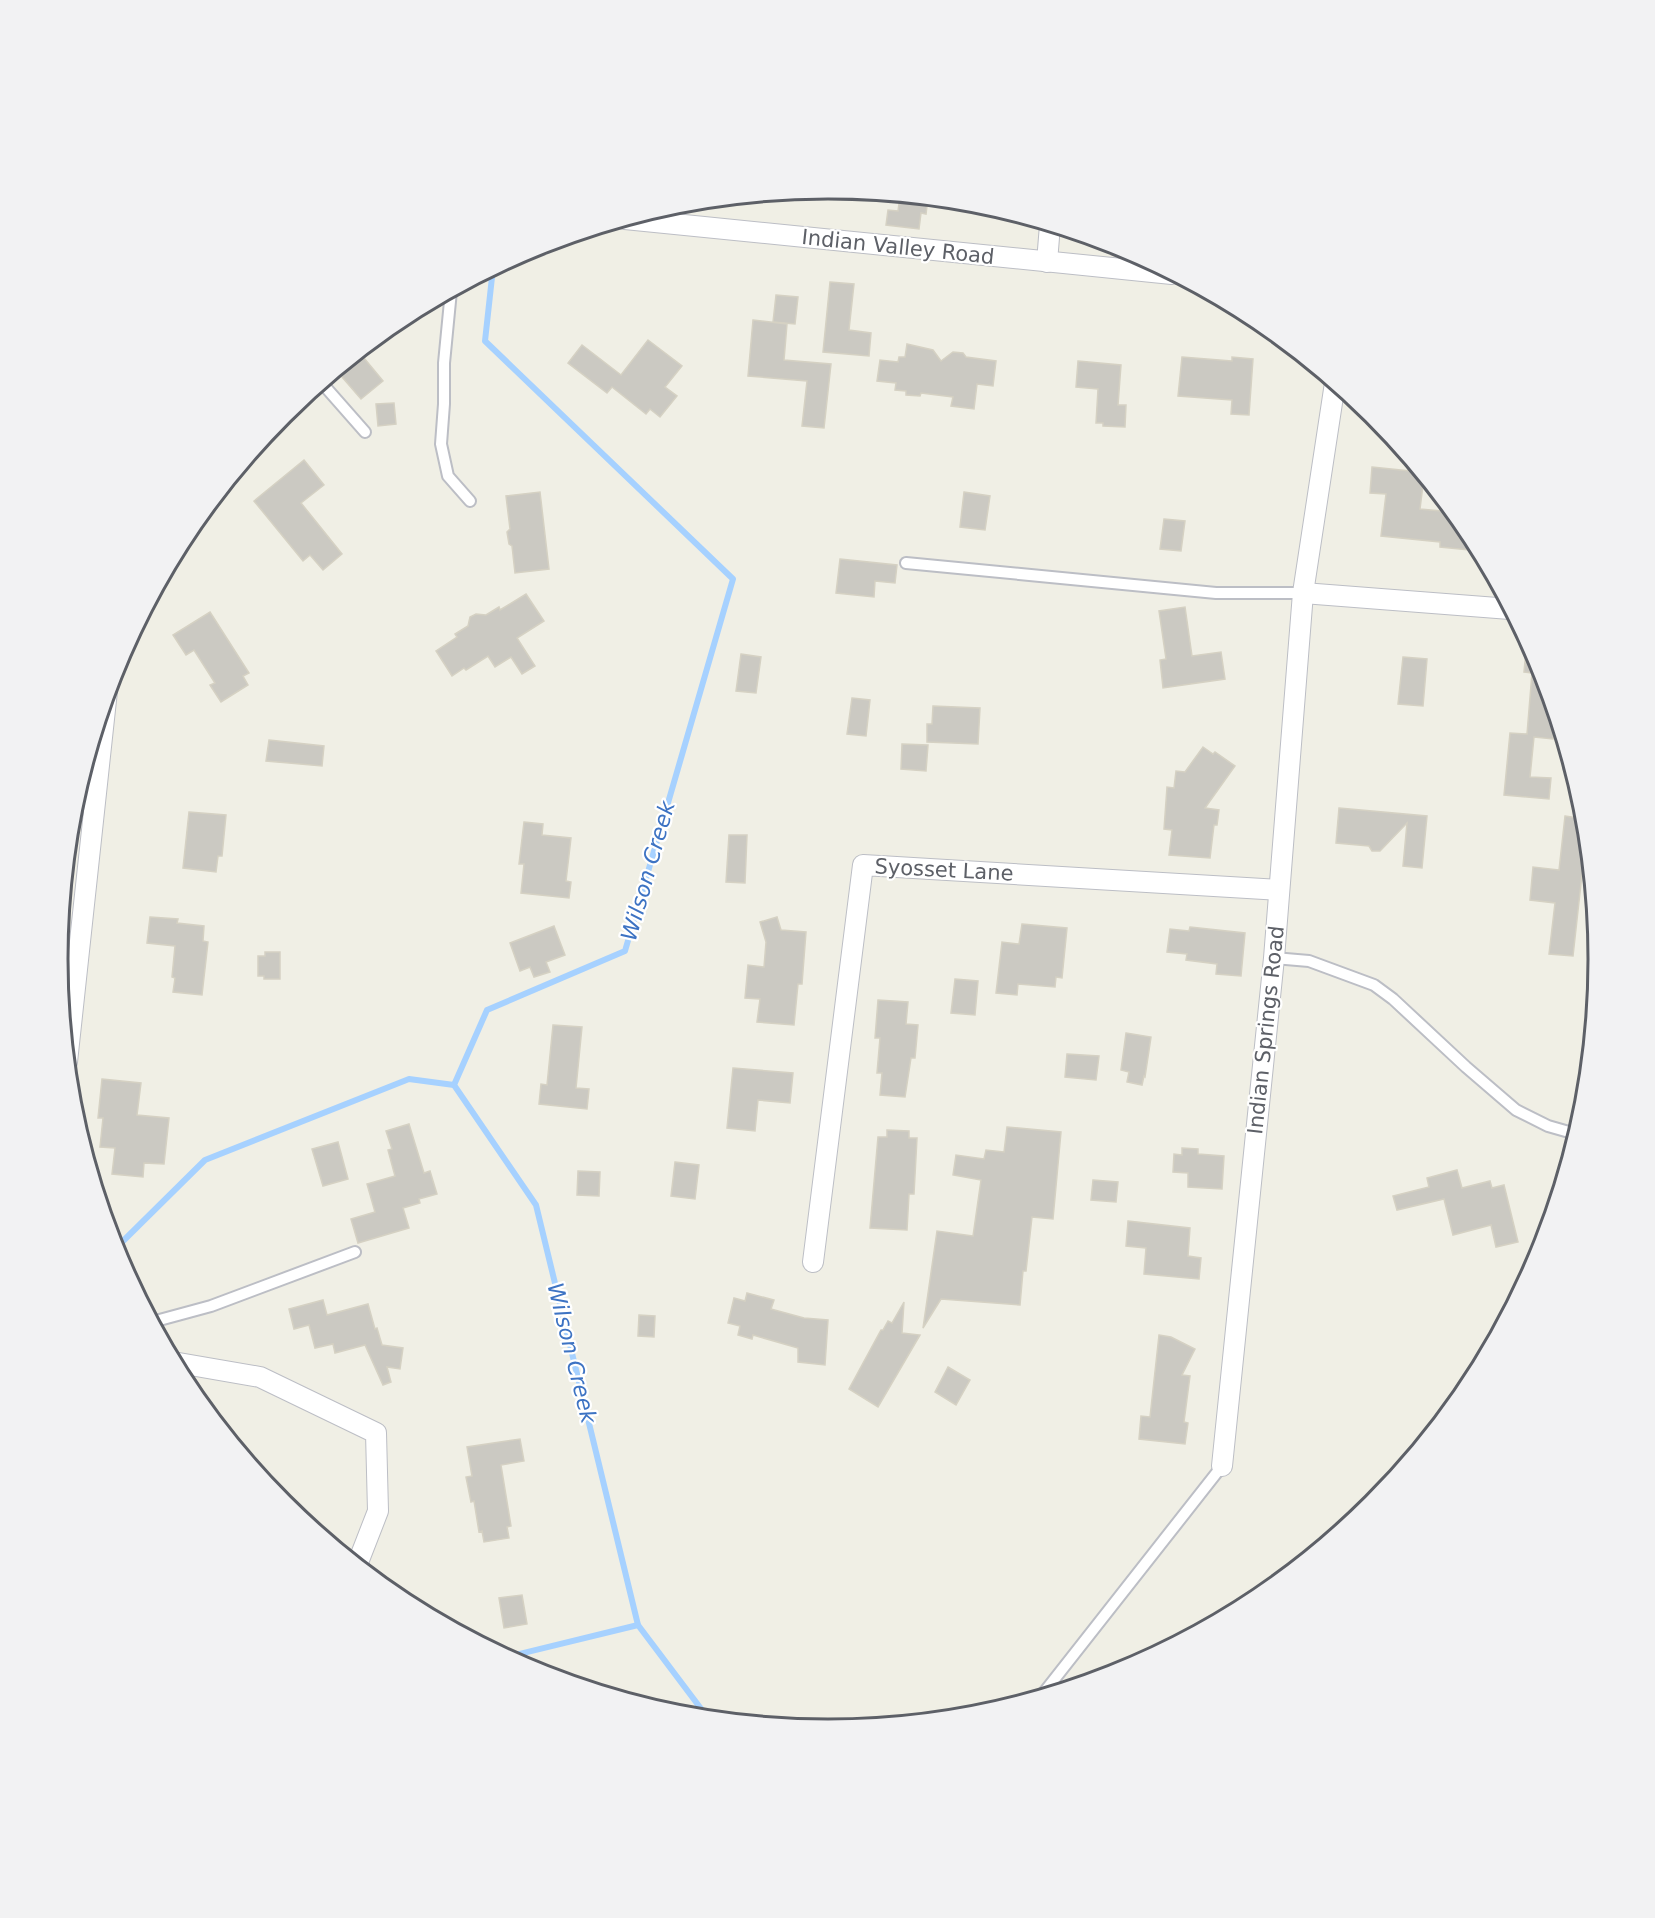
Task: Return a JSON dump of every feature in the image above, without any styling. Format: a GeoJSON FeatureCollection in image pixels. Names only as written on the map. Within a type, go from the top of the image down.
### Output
{"type":"FeatureCollection","features":[{"type":"Feature","properties":{"kind":"street","name":"Indian Valley Road"},"geometry":{"type":"LineString","coordinates":[[647,221],[1153,272]]}},
{"type":"Feature","properties":{"kind":"street"},"geometry":{"type":"LineString","coordinates":[[1047,262],[1049,232]]}},
{"type":"Feature","properties":{"kind":"street"},"geometry":{"type":"LineString","coordinates":[[1334,392],[1303,593],[1501,608]]}},
{"type":"Feature","properties":{"kind":"street","name":"Indian Springs Road"},"geometry":{"type":"LineString","coordinates":[[1222,1466],[1274,958],[1303,593]]}},
{"type":"Feature","properties":{"kind":"street"},"geometry":{"type":"LineString","coordinates":[[71,1027],[103,732]]}},
{"type":"Feature","properties":{"kind":"street","name":"Syosset Lane"},"geometry":{"type":"LineString","coordinates":[[813,1262],[863,865],[1279,890]]}},
{"type":"Feature","properties":{"kind":"street"},"geometry":{"type":"LineString","coordinates":[[185,1364],[260,1377],[376,1433],[378,1511],[360,1558]]}},
{"type":"Feature","properties":{"kind":"lane"},"geometry":{"type":"LineString","coordinates":[[450,300],[444,363],[441,444],[448,476],[470,501]]}},
{"type":"Feature","properties":{"kind":"lane"},"geometry":{"type":"LineString","coordinates":[[326,388],[365,432]]}},
{"type":"Feature","properties":{"kind":"lane"},"geometry":{"type":"LineString","coordinates":[[906,563],[1216,593],[1303,593]]}},
{"type":"Feature","properties":{"kind":"lane"},"geometry":{"type":"LineString","coordinates":[[1274,958],[1309,961],[1374,985],[1393,999],[1516,1110],[1548,1126],[1567,1132]]}},
{"type":"Feature","properties":{"kind":"lane"},"geometry":{"type":"LineString","coordinates":[[159,1320],[211,1306],[355,1252]]}},
{"type":"Feature","properties":{"kind":"lane"},"geometry":{"type":"LineString","coordinates":[[1049,1686],[1222,1466]]}},
{"type":"Feature","properties":{"kind":"building"},"geometry":{"type":"Polygon","coordinates":[[[899,203],[927,206],[926,214],[921,213],[919,229],[886,225],[888,210],[898,211],[899,203]]]}},
{"type":"Feature","properties":{"kind":"building"},"geometry":{"type":"Polygon","coordinates":[[[830,282],[854,284],[849,330],[871,333],[869,356],[823,352],[830,282]]]}},
{"type":"Feature","properties":{"kind":"building"},"geometry":{"type":"Polygon","coordinates":[[[776,295],[798,297],[795,324],[773,322],[776,295]]]}},
{"type":"Feature","properties":{"kind":"building"},"geometry":{"type":"Polygon","coordinates":[[[753,320],[787,324],[784,360],[831,364],[824,428],[802,426],[807,381],[748,376],[753,320]]]}},
{"type":"Feature","properties":{"kind":"building"},"geometry":{"type":"Polygon","coordinates":[[[648,340],[682,366],[665,387],[677,396],[660,417],[650,409],[646,414],[612,387],[607,393],[568,363],[582,345],[621,375],[648,340]]]}},
{"type":"Feature","properties":{"kind":"building"},"geometry":{"type":"Polygon","coordinates":[[[907,344],[933,350],[941,361],[953,352],[963,353],[966,357],[996,361],[993,386],[977,384],[974,409],[951,406],[953,397],[921,393],[920,396],[906,395],[906,391],[895,390],[896,383],[877,381],[880,360],[898,362],[899,357],[905,357],[907,344]]]}},
{"type":"Feature","properties":{"kind":"building"},"geometry":{"type":"Polygon","coordinates":[[[363,357],[383,381],[361,399],[341,376],[363,357]]]}},
{"type":"Feature","properties":{"kind":"building"},"geometry":{"type":"Polygon","coordinates":[[[1182,357],[1232,361],[1232,357],[1253,359],[1249,415],[1231,414],[1232,400],[1178,396],[1182,357]]]}},
{"type":"Feature","properties":{"kind":"building"},"geometry":{"type":"Polygon","coordinates":[[[1078,361],[1121,365],[1118,405],[1126,405],[1125,427],[1103,426],[1103,423],[1096,423],[1098,389],[1076,387],[1078,361]]]}},
{"type":"Feature","properties":{"kind":"building"},"geometry":{"type":"Polygon","coordinates":[[[394,403],[396,424],[378,426],[376,404],[394,403]]]}},
{"type":"Feature","properties":{"kind":"building"},"geometry":{"type":"Polygon","coordinates":[[[304,460],[324,485],[301,503],[342,554],[323,570],[310,555],[303,561],[254,501],[304,460]]]}},
{"type":"Feature","properties":{"kind":"building"},"geometry":{"type":"Polygon","coordinates":[[[1372,467],[1410,471],[1423,487],[1420,509],[1441,511],[1467,550],[1440,547],[1440,542],[1381,536],[1386,494],[1370,493],[1372,467]]]}},
{"type":"Feature","properties":{"kind":"building"},"geometry":{"type":"Polygon","coordinates":[[[540,492],[549,569],[515,573],[512,546],[509,544],[507,532],[510,529],[506,496],[540,492]]]}},
{"type":"Feature","properties":{"kind":"building"},"geometry":{"type":"Polygon","coordinates":[[[964,492],[990,496],[985,530],[960,527],[964,492]]]}},
{"type":"Feature","properties":{"kind":"building"},"geometry":{"type":"Polygon","coordinates":[[[1164,519],[1185,521],[1181,551],[1160,549],[1164,519]]]}},
{"type":"Feature","properties":{"kind":"building"},"geometry":{"type":"Polygon","coordinates":[[[840,559],[897,565],[895,583],[875,581],[874,597],[836,593],[840,559]]]}},
{"type":"Feature","properties":{"kind":"building"},"geometry":{"type":"Polygon","coordinates":[[[526,594],[544,621],[517,638],[535,666],[522,674],[511,657],[495,667],[488,656],[452,676],[436,651],[457,637],[455,634],[468,626],[470,617],[476,614],[486,615],[499,607],[500,610],[526,594]]]}},
{"type":"Feature","properties":{"kind":"building"},"geometry":{"type":"Polygon","coordinates":[[[1185,607],[1192,656],[1221,652],[1225,679],[1163,688],[1160,660],[1166,659],[1159,611],[1185,607]]]}},
{"type":"Feature","properties":{"kind":"building"},"geometry":{"type":"Polygon","coordinates":[[[210,612],[249,673],[243,676],[248,685],[221,702],[210,685],[215,683],[194,650],[186,655],[173,635],[210,612]]]}},
{"type":"Feature","properties":{"kind":"building"},"geometry":{"type":"Polygon","coordinates":[[[741,654],[761,657],[756,693],[736,691],[741,654]]]}},
{"type":"Feature","properties":{"kind":"building"},"geometry":{"type":"Polygon","coordinates":[[[1403,657],[1427,659],[1423,706],[1398,704],[1403,657]]]}},
{"type":"Feature","properties":{"kind":"building"},"geometry":{"type":"Polygon","coordinates":[[[1525,658],[1532,673],[1524,672],[1525,658]]]}},
{"type":"Feature","properties":{"kind":"building"},"geometry":{"type":"Polygon","coordinates":[[[1532,673],[1553,735],[1553,739],[1534,737],[1530,777],[1551,778],[1549,799],[1504,795],[1510,733],[1527,734],[1532,673]]]}},
{"type":"Feature","properties":{"kind":"building"},"geometry":{"type":"Polygon","coordinates":[[[852,698],[870,700],[866,736],[847,734],[852,698]]]}},
{"type":"Feature","properties":{"kind":"building"},"geometry":{"type":"Polygon","coordinates":[[[933,706],[980,708],[978,744],[927,742],[927,724],[932,724],[933,706]]]}},
{"type":"Feature","properties":{"kind":"building"},"geometry":{"type":"Polygon","coordinates":[[[269,740],[324,746],[322,766],[266,761],[269,740]]]}},
{"type":"Feature","properties":{"kind":"building"},"geometry":{"type":"Polygon","coordinates":[[[902,744],[928,745],[926,771],[901,769],[902,744]]]}},
{"type":"Feature","properties":{"kind":"building"},"geometry":{"type":"Polygon","coordinates":[[[1203,747],[1213,754],[1215,752],[1235,766],[1205,808],[1219,810],[1217,825],[1214,825],[1210,858],[1169,855],[1172,830],[1164,829],[1167,787],[1174,788],[1176,771],[1185,772],[1203,747]]]}},
{"type":"Feature","properties":{"kind":"building"},"geometry":{"type":"Polygon","coordinates":[[[1339,808],[1427,816],[1422,868],[1403,866],[1407,823],[1380,851],[1372,851],[1369,846],[1336,843],[1339,808]]]}},
{"type":"Feature","properties":{"kind":"building"},"geometry":{"type":"Polygon","coordinates":[[[189,812],[226,815],[222,856],[218,856],[216,872],[183,868],[189,812]]]}},
{"type":"Feature","properties":{"kind":"building"},"geometry":{"type":"Polygon","coordinates":[[[1565,816],[1574,817],[1582,872],[1573,956],[1549,954],[1555,903],[1530,900],[1533,867],[1559,870],[1565,816]]]}},
{"type":"Feature","properties":{"kind":"building"},"geometry":{"type":"Polygon","coordinates":[[[524,822],[543,824],[542,835],[571,838],[566,881],[571,882],[569,898],[521,893],[524,864],[519,864],[524,822]]]}},
{"type":"Feature","properties":{"kind":"building"},"geometry":{"type":"Polygon","coordinates":[[[729,835],[747,835],[745,883],[726,882],[729,835]]]}},
{"type":"Feature","properties":{"kind":"building"},"geometry":{"type":"Polygon","coordinates":[[[150,917],[178,919],[177,923],[204,926],[203,941],[208,942],[202,995],[173,992],[175,946],[147,943],[150,917]]]}},
{"type":"Feature","properties":{"kind":"building"},"geometry":{"type":"Polygon","coordinates":[[[777,917],[781,930],[806,932],[802,984],[798,984],[794,1025],[757,1022],[760,999],[745,998],[748,965],[764,967],[766,942],[760,922],[777,917]]]}},
{"type":"Feature","properties":{"kind":"building"},"geometry":{"type":"Polygon","coordinates":[[[1022,924],[1067,928],[1062,978],[1056,977],[1055,987],[1018,984],[1017,995],[996,993],[1002,942],[1019,944],[1022,924]]]}},
{"type":"Feature","properties":{"kind":"building"},"geometry":{"type":"Polygon","coordinates":[[[554,926],[565,955],[546,962],[550,972],[534,977],[530,967],[520,971],[510,943],[554,926]]]}},
{"type":"Feature","properties":{"kind":"building"},"geometry":{"type":"Polygon","coordinates":[[[1190,927],[1245,933],[1241,976],[1216,974],[1217,964],[1186,960],[1187,954],[1167,952],[1170,929],[1189,931],[1190,927]]]}},
{"type":"Feature","properties":{"kind":"building"},"geometry":{"type":"Polygon","coordinates":[[[265,952],[280,952],[280,979],[264,979],[264,976],[258,976],[258,956],[265,956],[265,952]]]}},
{"type":"Feature","properties":{"kind":"building"},"geometry":{"type":"Polygon","coordinates":[[[955,979],[978,981],[975,1015],[951,1013],[955,979]]]}},
{"type":"Feature","properties":{"kind":"building"},"geometry":{"type":"Polygon","coordinates":[[[878,1000],[908,1002],[906,1024],[918,1025],[915,1058],[911,1058],[905,1097],[880,1095],[882,1073],[877,1073],[880,1038],[875,1038],[878,1000]]]}},
{"type":"Feature","properties":{"kind":"building"},"geometry":{"type":"Polygon","coordinates":[[[553,1025],[582,1027],[576,1088],[589,1089],[587,1109],[539,1104],[541,1084],[547,1085],[553,1025]]]}},
{"type":"Feature","properties":{"kind":"building"},"geometry":{"type":"Polygon","coordinates":[[[1126,1033],[1151,1037],[1142,1085],[1127,1082],[1129,1072],[1121,1070],[1126,1033]]]}},
{"type":"Feature","properties":{"kind":"building"},"geometry":{"type":"Polygon","coordinates":[[[1067,1054],[1099,1056],[1096,1080],[1065,1077],[1067,1054]]]}},
{"type":"Feature","properties":{"kind":"building"},"geometry":{"type":"Polygon","coordinates":[[[733,1068],[793,1073],[790,1103],[758,1100],[755,1131],[727,1128],[733,1068]]]}},
{"type":"Feature","properties":{"kind":"building"},"geometry":{"type":"Polygon","coordinates":[[[102,1079],[141,1083],[137,1115],[169,1118],[164,1164],[144,1163],[143,1177],[112,1174],[115,1148],[100,1147],[103,1118],[98,1118],[102,1079]]]}},
{"type":"Feature","properties":{"kind":"building"},"geometry":{"type":"Polygon","coordinates":[[[409,1124],[424,1173],[430,1171],[437,1194],[419,1199],[420,1203],[403,1208],[409,1228],[358,1243],[351,1219],[375,1212],[367,1184],[395,1176],[388,1150],[392,1149],[386,1131],[409,1124]]]}},
{"type":"Feature","properties":{"kind":"building"},"geometry":{"type":"Polygon","coordinates":[[[1007,1127],[1061,1132],[1053,1219],[1032,1217],[1020,1305],[941,1299],[923,1328],[937,1231],[973,1236],[981,1180],[953,1175],[956,1155],[984,1159],[986,1150],[1004,1152],[1007,1127]]]}},
{"type":"Feature","properties":{"kind":"building"},"geometry":{"type":"Polygon","coordinates":[[[887,1130],[909,1131],[909,1138],[917,1138],[914,1194],[909,1194],[907,1230],[870,1228],[878,1137],[887,1137],[887,1130]]]}},
{"type":"Feature","properties":{"kind":"building"},"geometry":{"type":"Polygon","coordinates":[[[338,1142],[348,1179],[323,1186],[312,1149],[338,1142]]]}},
{"type":"Feature","properties":{"kind":"building"},"geometry":{"type":"Polygon","coordinates":[[[1182,1148],[1198,1149],[1198,1154],[1224,1156],[1222,1189],[1188,1187],[1188,1173],[1173,1172],[1174,1154],[1182,1155],[1182,1148]]]}},
{"type":"Feature","properties":{"kind":"building"},"geometry":{"type":"Polygon","coordinates":[[[675,1162],[699,1165],[695,1199],[671,1196],[675,1162]]]}},
{"type":"Feature","properties":{"kind":"building"},"geometry":{"type":"Polygon","coordinates":[[[1457,1170],[1462,1188],[1490,1181],[1492,1188],[1504,1185],[1518,1242],[1496,1247],[1491,1225],[1453,1235],[1444,1199],[1397,1210],[1393,1196],[1429,1187],[1427,1178],[1457,1170]]]}},
{"type":"Feature","properties":{"kind":"building"},"geometry":{"type":"Polygon","coordinates":[[[578,1171],[600,1172],[599,1196],[577,1195],[578,1171]]]}},
{"type":"Feature","properties":{"kind":"building"},"geometry":{"type":"Polygon","coordinates":[[[1093,1180],[1118,1182],[1116,1202],[1091,1200],[1093,1180]]]}},
{"type":"Feature","properties":{"kind":"building"},"geometry":{"type":"Polygon","coordinates":[[[1128,1221],[1190,1228],[1188,1256],[1201,1258],[1199,1279],[1144,1274],[1146,1248],[1126,1246],[1128,1221]]]}},
{"type":"Feature","properties":{"kind":"building"},"geometry":{"type":"Polygon","coordinates":[[[747,1293],[774,1300],[771,1309],[804,1318],[828,1320],[825,1365],[798,1362],[798,1348],[753,1335],[752,1339],[738,1335],[740,1326],[728,1323],[734,1298],[745,1301],[747,1293]]]}},
{"type":"Feature","properties":{"kind":"building"},"geometry":{"type":"Polygon","coordinates":[[[323,1300],[327,1315],[368,1304],[382,1345],[403,1348],[400,1369],[387,1367],[391,1382],[383,1385],[365,1345],[335,1353],[333,1344],[315,1348],[309,1325],[294,1329],[289,1309],[323,1300]]]}},
{"type":"Feature","properties":{"kind":"building"},"geometry":{"type":"Polygon","coordinates":[[[904,1302],[902,1333],[920,1335],[878,1407],[849,1389],[881,1330],[888,1321],[892,1323],[904,1302]]]}},
{"type":"Feature","properties":{"kind":"building"},"geometry":{"type":"Polygon","coordinates":[[[639,1315],[655,1316],[654,1337],[638,1336],[639,1315]]]}},
{"type":"Feature","properties":{"kind":"building"},"geometry":{"type":"Polygon","coordinates":[[[1159,1335],[1171,1337],[1195,1349],[1182,1375],[1190,1376],[1184,1422],[1188,1423],[1185,1444],[1139,1439],[1141,1416],[1150,1417],[1159,1335]]]}},
{"type":"Feature","properties":{"kind":"building"},"geometry":{"type":"Polygon","coordinates":[[[948,1367],[970,1380],[956,1405],[935,1392],[948,1367]]]}},
{"type":"Feature","properties":{"kind":"building"},"geometry":{"type":"Polygon","coordinates":[[[520,1439],[524,1461],[501,1465],[511,1526],[507,1527],[509,1538],[484,1542],[482,1531],[479,1532],[474,1501],[471,1502],[466,1477],[472,1476],[467,1447],[520,1439]]]}},
{"type":"Feature","properties":{"kind":"building"},"geometry":{"type":"Polygon","coordinates":[[[522,1595],[527,1624],[504,1628],[499,1598],[522,1595]]]}},
{"type":"Feature","properties":{"kind":"waterway","name":"Wilson Creek"},"geometry":{"type":"LineString","coordinates":[[492,277],[485,341],[733,579],[625,951],[487,1010],[454,1085],[536,1205],[638,1625],[700,1707]]}},
{"type":"Feature","properties":{"kind":"waterway"},"geometry":{"type":"LineString","coordinates":[[122,1242],[205,1160],[409,1079],[454,1085]]}},
{"type":"Feature","properties":{"kind":"waterway"},"geometry":{"type":"LineString","coordinates":[[520,1654],[638,1625]]}}]}
